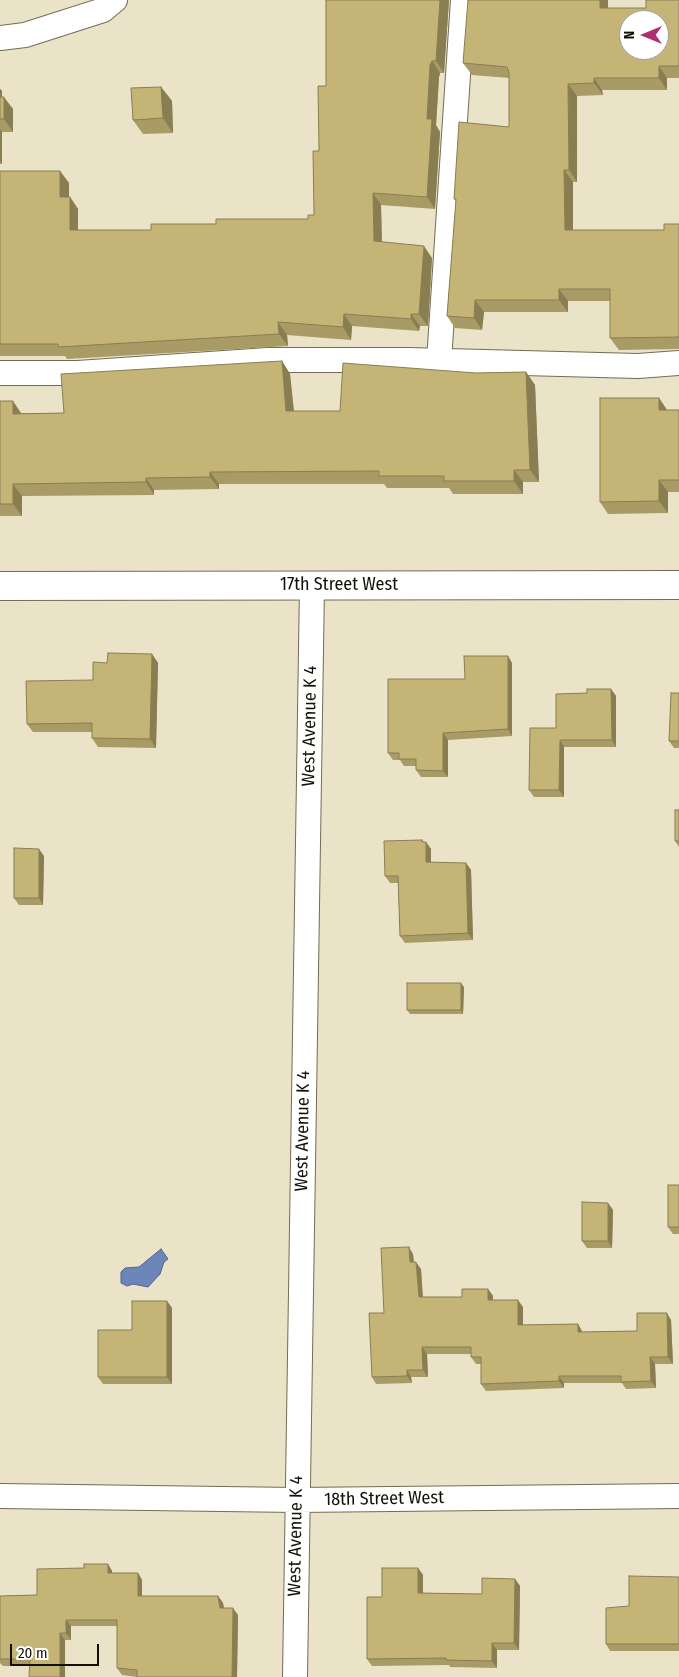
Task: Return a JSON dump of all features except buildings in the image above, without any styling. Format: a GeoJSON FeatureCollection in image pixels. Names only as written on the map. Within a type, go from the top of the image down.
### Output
{"type":"FeatureCollection","features":[{"type":"Feature","properties":{"kind":"street"},"geometry":{"type":"LineString","coordinates":[[0,38],[25,35],[103,10],[115,0]]}},
{"type":"Feature","properties":{"kind":"street"},"geometry":{"type":"LineString","coordinates":[[439,361],[463,0]]}},
{"type":"Feature","properties":{"kind":"street"},"geometry":{"type":"LineString","coordinates":[[0,373],[78,373],[268,360],[439,361],[638,366],[679,363]]}},
{"type":"Feature","properties":{"kind":"street","name":"West Avenue K 4"},"geometry":{"type":"LineString","coordinates":[[295,1677],[296,1500],[312,585]]}},
{"type":"Feature","properties":{"kind":"street","name":"17th Street West"},"geometry":{"type":"LineString","coordinates":[[0,586],[679,585]]}},
{"type":"Feature","properties":{"kind":"street","name":"18th Street West"},"geometry":{"type":"LineString","coordinates":[[0,1496],[296,1500],[679,1496]]}},
{"type":"Feature","properties":{"kind":"water"},"geometry":{"type":"Polygon","coordinates":[[[161,1249],[168,1259],[164,1262],[160,1274],[148,1287],[133,1284],[127,1286],[121,1283],[121,1272],[125,1268],[139,1267],[161,1249]]]}}]}
